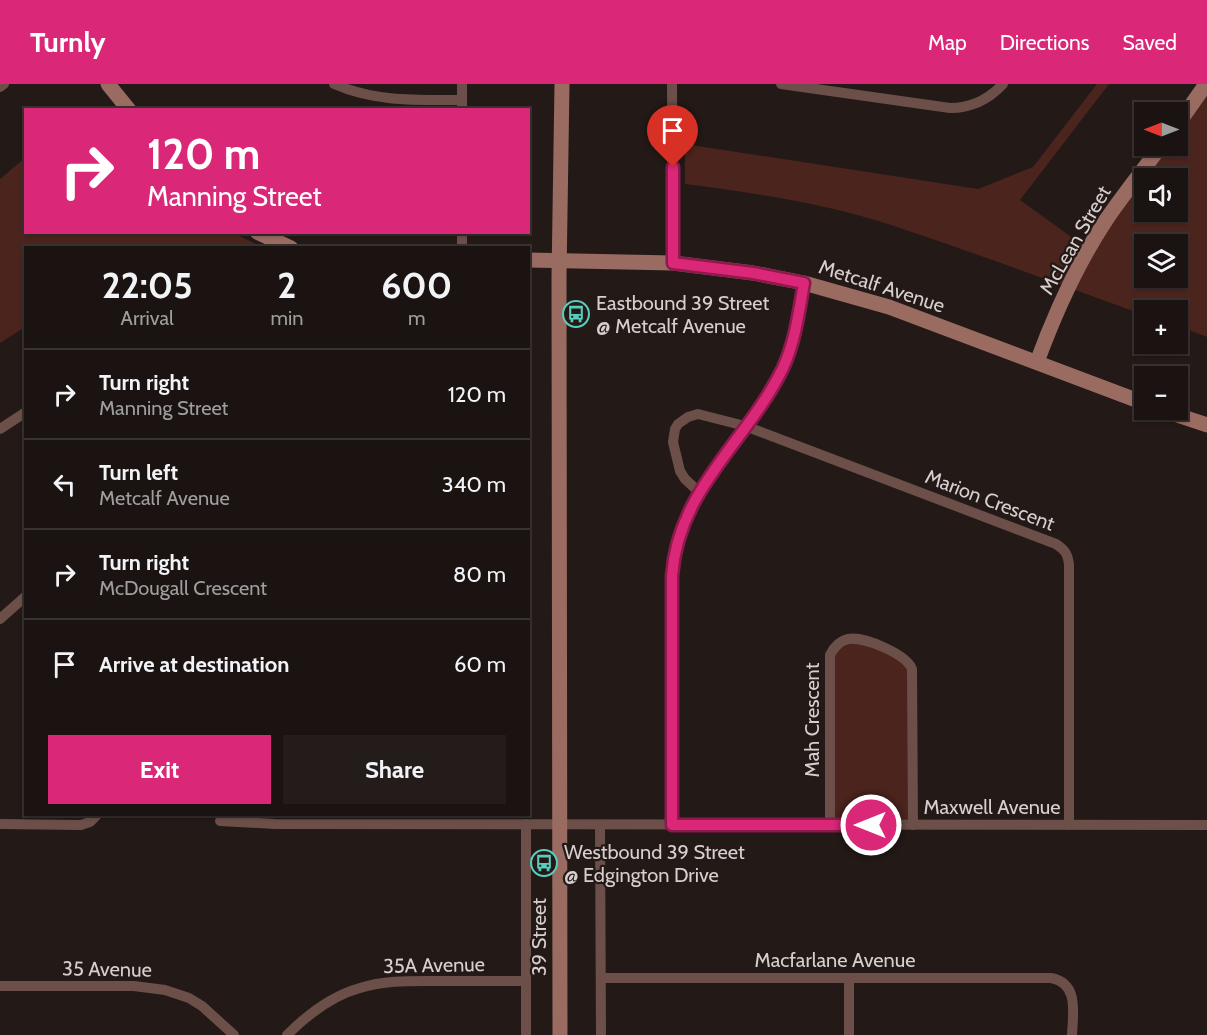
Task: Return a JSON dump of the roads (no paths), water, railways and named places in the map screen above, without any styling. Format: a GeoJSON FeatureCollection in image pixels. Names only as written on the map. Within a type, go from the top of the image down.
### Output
{"type":"FeatureCollection","features":[{"type":"Feature","properties":{"kind":"street"},"geometry":{"type":"LineString","coordinates":[[0,87],[4,84]]}},
{"type":"Feature","properties":{"kind":"street"},"geometry":{"type":"LineString","coordinates":[[108,84],[127,108]]}},
{"type":"Feature","properties":{"kind":"street"},"geometry":{"type":"LineString","coordinates":[[334,84],[354,92],[385,99],[462,105],[462,84]]}},
{"type":"Feature","properties":{"kind":"street","name":"39 Street"},"geometry":{"type":"LineString","coordinates":[[560,1035],[559,259],[562,84]]}},
{"type":"Feature","properties":{"kind":"street"},"geometry":{"type":"LineString","coordinates":[[672,84],[673,263]]}},
{"type":"Feature","properties":{"kind":"street"},"geometry":{"type":"LineString","coordinates":[[781,84],[950,108],[974,105],[990,96],[1003,84]]}},
{"type":"Feature","properties":{"kind":"street"},"geometry":{"type":"LineString","coordinates":[[1188,110],[1206,84]]}},
{"type":"Feature","properties":{"kind":"street","name":"McLean Street"},"geometry":{"type":"LineString","coordinates":[[1037,362],[1058,309],[1088,250],[1119,202],[1154,156]]}},
{"type":"Feature","properties":{"kind":"street"},"geometry":{"type":"LineString","coordinates":[[261,234],[287,246]]}},
{"type":"Feature","properties":{"kind":"street","name":"Metcalf Avenue"},"geometry":{"type":"LineString","coordinates":[[530,260],[673,263],[753,273],[804,283],[889,307],[1134,399]]}},
{"type":"Feature","properties":{"kind":"street"},"geometry":{"type":"LineString","coordinates":[[672,825],[673,564],[677,542],[699,492],[783,367],[794,335],[804,283]]}},
{"type":"Feature","properties":{"kind":"street"},"geometry":{"type":"LineString","coordinates":[[0,429],[24,413]]}},
{"type":"Feature","properties":{"kind":"street"},"geometry":{"type":"LineString","coordinates":[[699,492],[684,479],[680,471],[673,442],[678,424],[688,417],[699,414],[745,426]]}},
{"type":"Feature","properties":{"kind":"street"},"geometry":{"type":"LineString","coordinates":[[1188,419],[1207,425]]}},
{"type":"Feature","properties":{"kind":"street","name":"Marion Crescent"},"geometry":{"type":"LineString","coordinates":[[745,426],[1056,544],[1067,553],[1069,565],[1069,825]]}},
{"type":"Feature","properties":{"kind":"street"},"geometry":{"type":"LineString","coordinates":[[0,620],[24,599]]}},
{"type":"Feature","properties":{"kind":"street","name":"Mah Crescent"},"geometry":{"type":"LineString","coordinates":[[830,825],[830,654],[839,643],[852,639],[896,652],[906,659],[912,669],[913,825]]}},
{"type":"Feature","properties":{"kind":"street"},"geometry":{"type":"LineString","coordinates":[[0,824],[81,825],[90,822],[96,816]]}},
{"type":"Feature","properties":{"kind":"street","name":"Maxwell Avenue"},"geometry":{"type":"LineString","coordinates":[[220,821],[275,824],[461,819],[526,824],[600,825],[1207,825]]}},
{"type":"Feature","properties":{"kind":"street","name":"39 Street"},"geometry":{"type":"LineString","coordinates":[[526,824],[526,1035]]}},
{"type":"Feature","properties":{"kind":"street"},"geometry":{"type":"LineString","coordinates":[[600,825],[601,1035]]}},
{"type":"Feature","properties":{"kind":"street","name":"Macfarlane Avenue"},"geometry":{"type":"LineString","coordinates":[[601,978],[1051,978],[1067,985],[1073,1001],[1072,1035]]}},
{"type":"Feature","properties":{"kind":"street"},"geometry":{"type":"LineString","coordinates":[[849,978],[849,1035]]}},
{"type":"Feature","properties":{"kind":"street","name":"35A Avenue"},"geometry":{"type":"LineString","coordinates":[[287,1035],[303,1019],[325,1004],[369,985],[394,981],[526,981]]}},
{"type":"Feature","properties":{"kind":"street","name":"35 Avenue"},"geometry":{"type":"LineString","coordinates":[[0,986],[134,986],[165,990],[197,1003],[214,1015],[234,1035]]}},
{"type":"Feature","properties":{"kind":"place","name":"Eastbound 39 Street @ Metcalf Avenue"},"geometry":{"type":"Point","coordinates":[576,314]}},
{"type":"Feature","properties":{"kind":"place","name":"Westbound 39 Street @ Edgington Drive"},"geometry":{"type":"Point","coordinates":[544,863]}}]}
